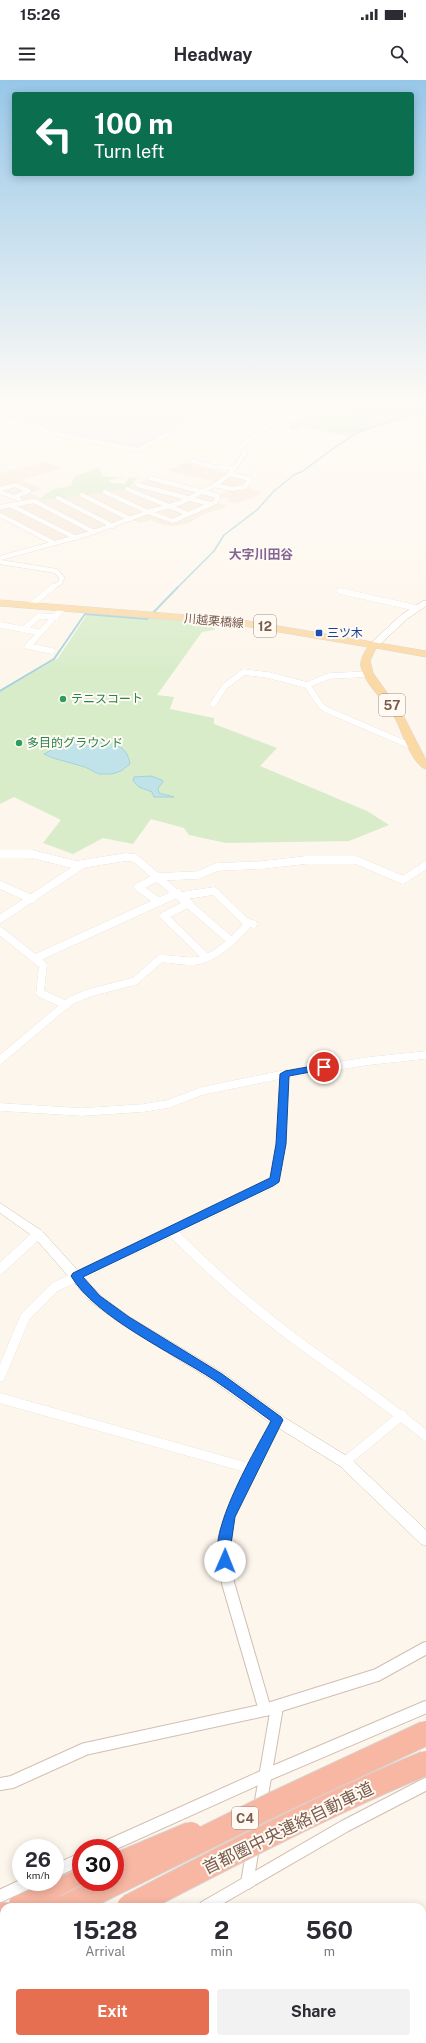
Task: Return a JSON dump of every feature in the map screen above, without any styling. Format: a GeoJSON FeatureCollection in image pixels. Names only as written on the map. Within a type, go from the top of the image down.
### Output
{"type":"FeatureCollection","features":[{"type":"Feature","properties":{"kind":"highway","name":"首都圏中央連絡自動車道"},"geometry":{"type":"LineString","coordinates":[[74,1903],[276,1803],[426,1733]]}},
{"type":"Feature","properties":{"kind":"highway"},"geometry":{"type":"LineString","coordinates":[[124,1862],[401,1744]]}},
{"type":"Feature","properties":{"kind":"highway","name":"首都圏中央連絡自動車道"},"geometry":{"type":"LineString","coordinates":[[137,1903],[196,1874],[278,1830],[382,1781],[426,1763]]}},
{"type":"Feature","properties":{"kind":"highway"},"geometry":{"type":"LineString","coordinates":[[145,1903],[196,1874]]}},
{"type":"Feature","properties":{"kind":"highway"},"geometry":{"type":"LineString","coordinates":[[29,1903],[72,1885]]}},
{"type":"Feature","properties":{"kind":"main road","name":"川越栗橋線"},"geometry":{"type":"LineString","coordinates":[[0,603],[251,624],[426,654]]}},
{"type":"Feature","properties":{"kind":"main road","name":"57"},"geometry":{"type":"LineString","coordinates":[[374,645],[365,660],[370,674],[398,714],[411,746],[426,766]]}},
{"type":"Feature","properties":{"kind":"street"},"geometry":{"type":"LineString","coordinates":[[6,494],[27,502]]}},
{"type":"Feature","properties":{"kind":"street"},"geometry":{"type":"LineString","coordinates":[[14,497],[22,494]]}},
{"type":"Feature","properties":{"kind":"street"},"geometry":{"type":"LineString","coordinates":[[108,494],[148,512],[172,521],[180,520],[188,514],[216,502],[218,496],[208,494]]}},
{"type":"Feature","properties":{"kind":"street"},"geometry":{"type":"LineString","coordinates":[[137,494],[188,514]]}},
{"type":"Feature","properties":{"kind":"street"},"geometry":{"type":"LineString","coordinates":[[169,494],[210,504]]}},
{"type":"Feature","properties":{"kind":"street"},"geometry":{"type":"LineString","coordinates":[[0,558],[76,538],[113,526],[148,512],[168,507],[199,494]]}},
{"type":"Feature","properties":{"kind":"street"},"geometry":{"type":"LineString","coordinates":[[82,495],[130,519]]}},
{"type":"Feature","properties":{"kind":"street"},"geometry":{"type":"LineString","coordinates":[[58,498],[113,526]]}},
{"type":"Feature","properties":{"kind":"street"},"geometry":{"type":"LineString","coordinates":[[2,506],[34,501],[94,532]]}},
{"type":"Feature","properties":{"kind":"street"},"geometry":{"type":"LineString","coordinates":[[10,505],[76,538]]}},
{"type":"Feature","properties":{"kind":"street"},"geometry":{"type":"LineString","coordinates":[[0,515],[54,543]]}},
{"type":"Feature","properties":{"kind":"street"},"geometry":{"type":"LineString","coordinates":[[0,562],[56,571],[60,574],[62,578],[60,583],[45,592],[31,605]]}},
{"type":"Feature","properties":{"kind":"street"},"geometry":{"type":"LineString","coordinates":[[340,591],[416,608]]}},
{"type":"Feature","properties":{"kind":"street"},"geometry":{"type":"LineString","coordinates":[[374,645],[395,624],[416,608],[426,603]]}},
{"type":"Feature","properties":{"kind":"street"},"geometry":{"type":"LineString","coordinates":[[52,651],[28,646],[38,632],[56,617],[63,608]]}},
{"type":"Feature","properties":{"kind":"street"},"geometry":{"type":"LineString","coordinates":[[23,630],[39,616],[56,617]]}},
{"type":"Feature","properties":{"kind":"street"},"geometry":{"type":"LineString","coordinates":[[0,625],[38,632]]}},
{"type":"Feature","properties":{"kind":"street"},"geometry":{"type":"LineString","coordinates":[[213,704],[225,686],[244,672],[268,675],[307,685],[322,707],[327,710],[411,746]]}},
{"type":"Feature","properties":{"kind":"street"},"geometry":{"type":"LineString","coordinates":[[307,685],[316,679],[326,677],[370,674]]}},
{"type":"Feature","properties":{"kind":"street"},"geometry":{"type":"LineString","coordinates":[[0,854],[32,854],[71,865],[82,865],[126,857],[135,858],[180,894],[231,941]]}},
{"type":"Feature","properties":{"kind":"street"},"geometry":{"type":"LineString","coordinates":[[159,902],[138,887],[158,877],[201,874],[216,867],[262,865],[306,860],[356,860],[403,880],[426,865]]}},
{"type":"Feature","properties":{"kind":"street"},"geometry":{"type":"LineString","coordinates":[[0,919],[82,865]]}},
{"type":"Feature","properties":{"kind":"street"},"geometry":{"type":"LineString","coordinates":[[0,885],[32,899]]}},
{"type":"Feature","properties":{"kind":"street"},"geometry":{"type":"LineString","coordinates":[[1,1058],[66,1005],[79,997],[135,981],[160,959],[193,961],[206,957],[237,938],[251,924],[214,891],[180,894],[159,902],[36,958]]}},
{"type":"Feature","properties":{"kind":"street"},"geometry":{"type":"LineString","coordinates":[[189,903],[164,916],[206,957]]}},
{"type":"Feature","properties":{"kind":"street"},"geometry":{"type":"LineString","coordinates":[[0,931],[36,958],[43,968],[40,993],[66,1005]]}},
{"type":"Feature","properties":{"kind":"street"},"geometry":{"type":"LineString","coordinates":[[0,1107],[50,1112],[109,1110],[163,1105],[175,1102],[200,1091],[285,1074],[350,1062],[426,1055]]}},
{"type":"Feature","properties":{"kind":"street"},"geometry":{"type":"LineString","coordinates":[[0,1377],[25,1317],[54,1287],[270,1184],[275,1179],[281,1144],[285,1074]]}},
{"type":"Feature","properties":{"kind":"street"},"geometry":{"type":"LineString","coordinates":[[0,1206],[38,1234],[96,1299],[125,1320],[218,1377],[277,1420],[345,1462],[426,1540]]}},
{"type":"Feature","properties":{"kind":"street"},"geometry":{"type":"LineString","coordinates":[[170,1231],[223,1282],[273,1323],[402,1415],[426,1436]]}},
{"type":"Feature","properties":{"kind":"street"},"geometry":{"type":"LineString","coordinates":[[0,1269],[38,1234]]}},
{"type":"Feature","properties":{"kind":"street"},"geometry":{"type":"LineString","coordinates":[[0,1398],[252,1469]]}},
{"type":"Feature","properties":{"kind":"street"},"geometry":{"type":"LineString","coordinates":[[345,1462],[402,1415]]}},
{"type":"Feature","properties":{"kind":"street"},"geometry":{"type":"LineString","coordinates":[[265,1710],[228,1583],[223,1551],[229,1517],[277,1420]]}},
{"type":"Feature","properties":{"kind":"street"},"geometry":{"type":"LineString","coordinates":[[0,1784],[12,1782],[85,1748],[277,1707],[377,1675],[426,1648]]}},
{"type":"Feature","properties":{"kind":"street"},"geometry":{"type":"LineString","coordinates":[[247,1883],[264,1776],[274,1735],[277,1707]]}},
{"type":"Feature","properties":{"kind":"street"},"geometry":{"type":"LineString","coordinates":[[124,1839],[264,1776],[426,1707]]}},
{"type":"Feature","properties":{"kind":"street"},"geometry":{"type":"LineString","coordinates":[[212,1903],[345,1826],[426,1784]]}},
{"type":"Feature","properties":{"kind":"street"},"geometry":{"type":"LineString","coordinates":[[0,1896],[12,1890]]}},
{"type":"Feature","properties":{"kind":"shaded area"},"geometry":{"type":"Polygon","coordinates":[[[4,494],[32,494],[44,500],[89,494],[209,494],[218,496],[222,494],[261,494],[236,504],[225,501],[229,498],[218,499],[216,502],[228,506],[202,515],[189,523],[174,526],[162,525],[151,520],[140,523],[130,519],[54,543],[0,515],[0,507],[26,502],[4,494]]]}},
{"type":"Feature","properties":{"kind":"green space"},"geometry":{"type":"Polygon","coordinates":[[[47,494],[92,494],[44,500],[40,498],[47,494]]]}},
{"type":"Feature","properties":{"kind":"green space"},"geometry":{"type":"Polygon","coordinates":[[[88,613],[217,624],[214,630],[202,632],[157,695],[174,697],[170,709],[214,718],[214,724],[277,748],[260,766],[367,811],[389,825],[349,841],[226,843],[189,835],[184,828],[151,819],[133,844],[103,838],[73,854],[43,843],[61,820],[14,797],[0,804],[0,692],[58,658],[88,613]]]}},
{"type":"Feature","properties":{"kind":"water"},"geometry":{"type":"Polygon","coordinates":[[[82,739],[105,741],[119,746],[128,756],[130,764],[121,771],[112,774],[99,774],[85,767],[44,754],[62,744],[82,739]]]}},
{"type":"Feature","properties":{"kind":"water"},"geometry":{"type":"Polygon","coordinates":[[[151,776],[162,780],[163,782],[158,788],[159,793],[174,797],[154,797],[152,792],[139,787],[133,781],[134,777],[151,776]]]}},
{"type":"Feature","properties":{"kind":"waterway"},"geometry":{"type":"LineString","coordinates":[[178,587],[214,551],[224,535],[257,510],[272,494]]}},
{"type":"Feature","properties":{"kind":"waterway"},"geometry":{"type":"LineString","coordinates":[[0,691],[54,659],[85,614],[147,619],[178,587]]}},
{"type":"Feature","properties":{"kind":"place","name":"三ツ木"},"geometry":{"type":"Point","coordinates":[319,633]}},
{"type":"Feature","properties":{"kind":"place","name":"テニスコート"},"geometry":{"type":"Point","coordinates":[63,699]}},
{"type":"Feature","properties":{"kind":"place","name":"多目的グラウンド"},"geometry":{"type":"Point","coordinates":[19,743]}},
{"type":"Feature","properties":{"kind":"district","name":"大字川田谷"},"geometry":{"type":"Point","coordinates":[261,554]}},
{"type":"Feature","properties":{"kind":"route"},"geometry":{"type":"LineString","coordinates":[[225,1561],[223,1551],[229,1517],[277,1420],[218,1377],[125,1320],[96,1299],[76,1276],[270,1184],[275,1179],[281,1144],[285,1074],[324,1067]]}}]}
